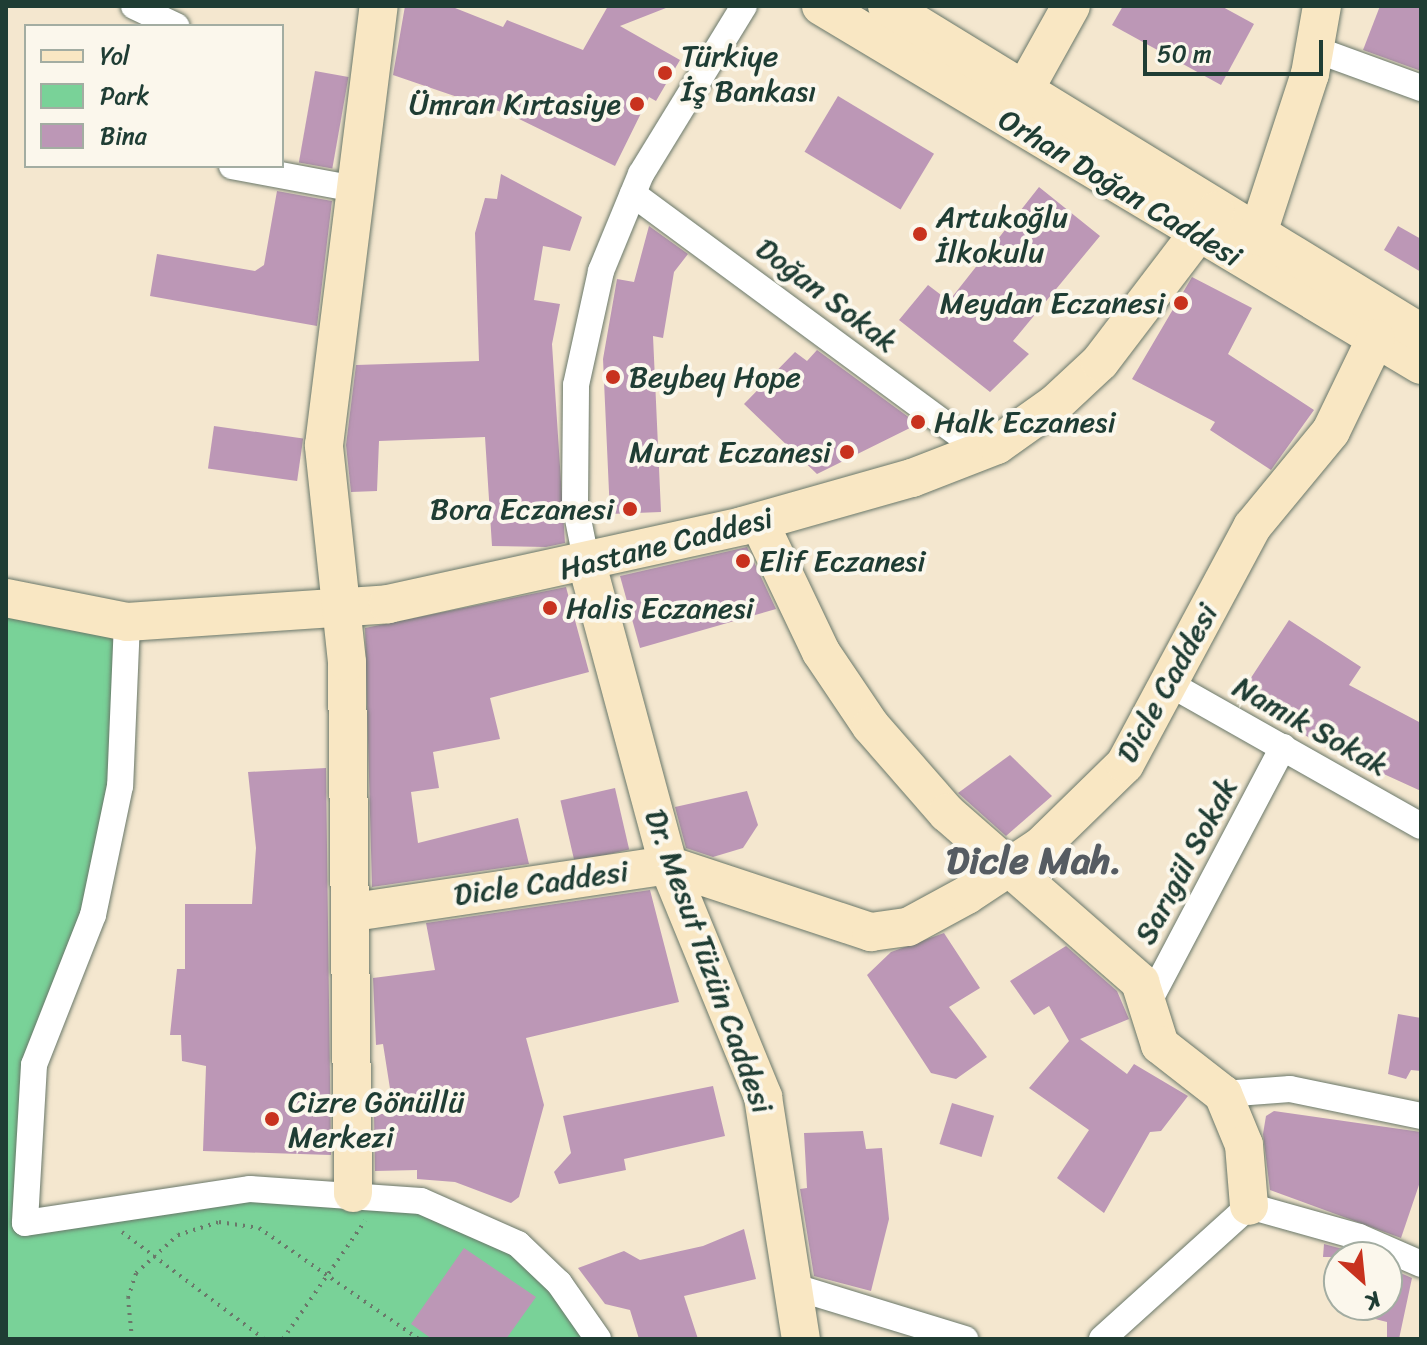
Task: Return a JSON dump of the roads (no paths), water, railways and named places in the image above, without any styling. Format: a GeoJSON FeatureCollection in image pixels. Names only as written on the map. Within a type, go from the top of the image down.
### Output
{"type":"FeatureCollection","features":[{"type":"Feature","properties":{"kind":"street"},"geometry":{"type":"LineString","coordinates":[[134,6],[172,24]]}},
{"type":"Feature","properties":{"kind":"street"},"geometry":{"type":"LineString","coordinates":[[368,1194],[339,607],[324,445],[331,350],[360,190],[379,6]]}},
{"type":"Feature","properties":{"kind":"street","name":"Dr. Mesut Tüzün Caddesi"},"geometry":{"type":"LineString","coordinates":[[744,6],[633,194],[601,271],[576,385],[575,504],[587,564],[668,865],[763,1097],[801,1339]]}},
{"type":"Feature","properties":{"kind":"street","name":"Orhan Doğan Caddesi"},"geometry":{"type":"LineString","coordinates":[[821,6],[1015,105],[1204,222],[1421,365]]}},
{"type":"Feature","properties":{"kind":"street","name":"Orhan Doğan Caddesi"},"geometry":{"type":"LineString","coordinates":[[887,6],[1015,105]]}},
{"type":"Feature","properties":{"kind":"street"},"geometry":{"type":"LineString","coordinates":[[1015,105],[1071,6]]}},
{"type":"Feature","properties":{"kind":"street"},"geometry":{"type":"LineString","coordinates":[[1257,236],[1314,49],[1322,6]]}},
{"type":"Feature","properties":{"kind":"street"},"geometry":{"type":"LineString","coordinates":[[1314,49],[1421,88]]}},
{"type":"Feature","properties":{"kind":"street"},"geometry":{"type":"LineString","coordinates":[[243,168],[360,190]]}},
{"type":"Feature","properties":{"kind":"street","name":"Doğan Sokak"},"geometry":{"type":"LineString","coordinates":[[633,194],[981,451]]}},
{"type":"Feature","properties":{"kind":"street","name":"Orhan Doğan Caddesi"},"geometry":{"type":"LineString","coordinates":[[1204,222],[1257,236],[1421,333]]}},
{"type":"Feature","properties":{"kind":"street","name":"Hastane Caddesi"},"geometry":{"type":"LineString","coordinates":[[6,598],[127,622],[229,621],[339,607],[587,564],[759,522],[981,451],[1056,403],[1100,362],[1204,222]]}},
{"type":"Feature","properties":{"kind":"street","name":"Dicle Caddesi"},"geometry":{"type":"LineString","coordinates":[[354,912],[668,865],[871,932],[908,927],[1007,868],[1125,764],[1252,527],[1331,431],[1376,338]]}},
{"type":"Feature","properties":{"kind":"street"},"geometry":{"type":"LineString","coordinates":[[759,522],[821,652],[871,726],[1007,868],[1140,982],[1160,1045],[1223,1094],[1244,1145],[1249,1206]]}},
{"type":"Feature","properties":{"kind":"street"},"geometry":{"type":"LineString","coordinates":[[127,622],[120,786],[93,915],[34,1065],[25,1132],[25,1223],[105,1207],[250,1189],[368,1194],[462,1214],[518,1244],[559,1283],[598,1339]]}},
{"type":"Feature","properties":{"kind":"street","name":"Namık Sokak"},"geometry":{"type":"LineString","coordinates":[[1170,684],[1421,826]]}},
{"type":"Feature","properties":{"kind":"street","name":"Sarıgül Sokak"},"geometry":{"type":"LineString","coordinates":[[1147,1005],[1283,747]]}},
{"type":"Feature","properties":{"kind":"street"},"geometry":{"type":"LineString","coordinates":[[1223,1094],[1290,1089],[1421,1116]]}},
{"type":"Feature","properties":{"kind":"street"},"geometry":{"type":"LineString","coordinates":[[1249,1206],[1359,1237],[1421,1264]]}},
{"type":"Feature","properties":{"kind":"street"},"geometry":{"type":"LineString","coordinates":[[1102,1339],[1249,1206]]}},
{"type":"Feature","properties":{"kind":"street"},"geometry":{"type":"LineString","coordinates":[[795,1287],[965,1339]]}},
{"type":"Feature","properties":{"kind":"place","name":"Türkiye İş Bankası"},"geometry":{"type":"Point","coordinates":[665,73]}},
{"type":"Feature","properties":{"kind":"place","name":"Ümran Kırtasiye"},"geometry":{"type":"Point","coordinates":[637,104]}},
{"type":"Feature","properties":{"kind":"place","name":"Artukoğlu İlkokulu"},"geometry":{"type":"Point","coordinates":[920,234]}},
{"type":"Feature","properties":{"kind":"place","name":"Meydan Eczanesi"},"geometry":{"type":"Point","coordinates":[1181,303]}},
{"type":"Feature","properties":{"kind":"place","name":"Beybey Hope"},"geometry":{"type":"Point","coordinates":[613,377]}},
{"type":"Feature","properties":{"kind":"place","name":"Halk Eczanesi"},"geometry":{"type":"Point","coordinates":[918,422]}},
{"type":"Feature","properties":{"kind":"place","name":"Murat Eczanesi"},"geometry":{"type":"Point","coordinates":[847,452]}},
{"type":"Feature","properties":{"kind":"place","name":"Bora Eczanesi"},"geometry":{"type":"Point","coordinates":[630,509]}},
{"type":"Feature","properties":{"kind":"place","name":"Elif Eczanesi"},"geometry":{"type":"Point","coordinates":[743,561]}},
{"type":"Feature","properties":{"kind":"place","name":"Halis Eczanesi"},"geometry":{"type":"Point","coordinates":[550,608]}},
{"type":"Feature","properties":{"kind":"place","name":"Cizre Gönüllü Merkezi"},"geometry":{"type":"Point","coordinates":[272,1119]}},
{"type":"Feature","properties":{"kind":"district","name":"Dicle Mah."},"geometry":{"type":"Point","coordinates":[1034,861]}}]}
